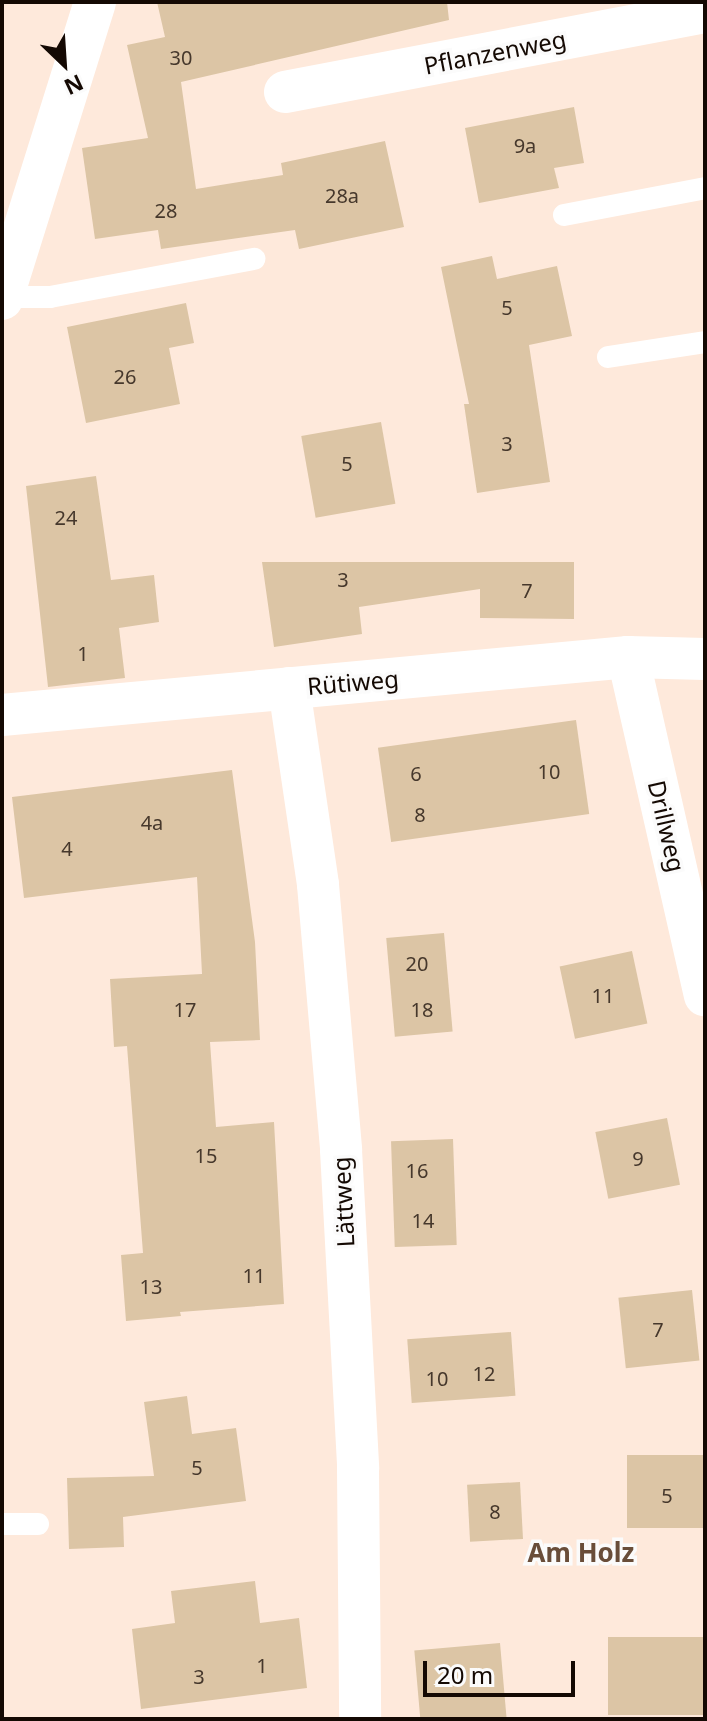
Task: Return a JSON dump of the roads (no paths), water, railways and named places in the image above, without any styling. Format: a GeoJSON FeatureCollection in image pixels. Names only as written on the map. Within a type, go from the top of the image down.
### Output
{"type":"FeatureCollection","features":[{"type":"Feature","properties":{"kind":"street"},"geometry":{"type":"LineString","coordinates":[[5,282],[95,2]]}},
{"type":"Feature","properties":{"kind":"street","name":"Pflanzenweg"},"geometry":{"type":"LineString","coordinates":[[285,92],[705,12]]}},
{"type":"Feature","properties":{"kind":"street","name":"Rütiweg"},"geometry":{"type":"LineString","coordinates":[[2,715],[628,657],[705,659]]}},
{"type":"Feature","properties":{"kind":"street","name":"Drillweg"},"geometry":{"type":"LineString","coordinates":[[628,657],[705,995]]}},
{"type":"Feature","properties":{"kind":"street","name":"Lättweg"},"geometry":{"type":"LineString","coordinates":[[289,688],[318,885],[341,1150],[358,1469],[360,1719]]}},
{"type":"Feature","properties":{"kind":"lane"},"geometry":{"type":"LineString","coordinates":[[564,215],[705,188]]}},
{"type":"Feature","properties":{"kind":"lane"},"geometry":{"type":"LineString","coordinates":[[5,282],[50,297],[254,259]]}},
{"type":"Feature","properties":{"kind":"lane"},"geometry":{"type":"LineString","coordinates":[[608,357],[705,342]]}},
{"type":"Feature","properties":{"kind":"lane"},"geometry":{"type":"LineString","coordinates":[[2,1524],[38,1524]]}},
{"type":"Feature","properties":{"kind":"district","name":"Am Holz"},"geometry":{"type":"Point","coordinates":[581,1553]}}]}
